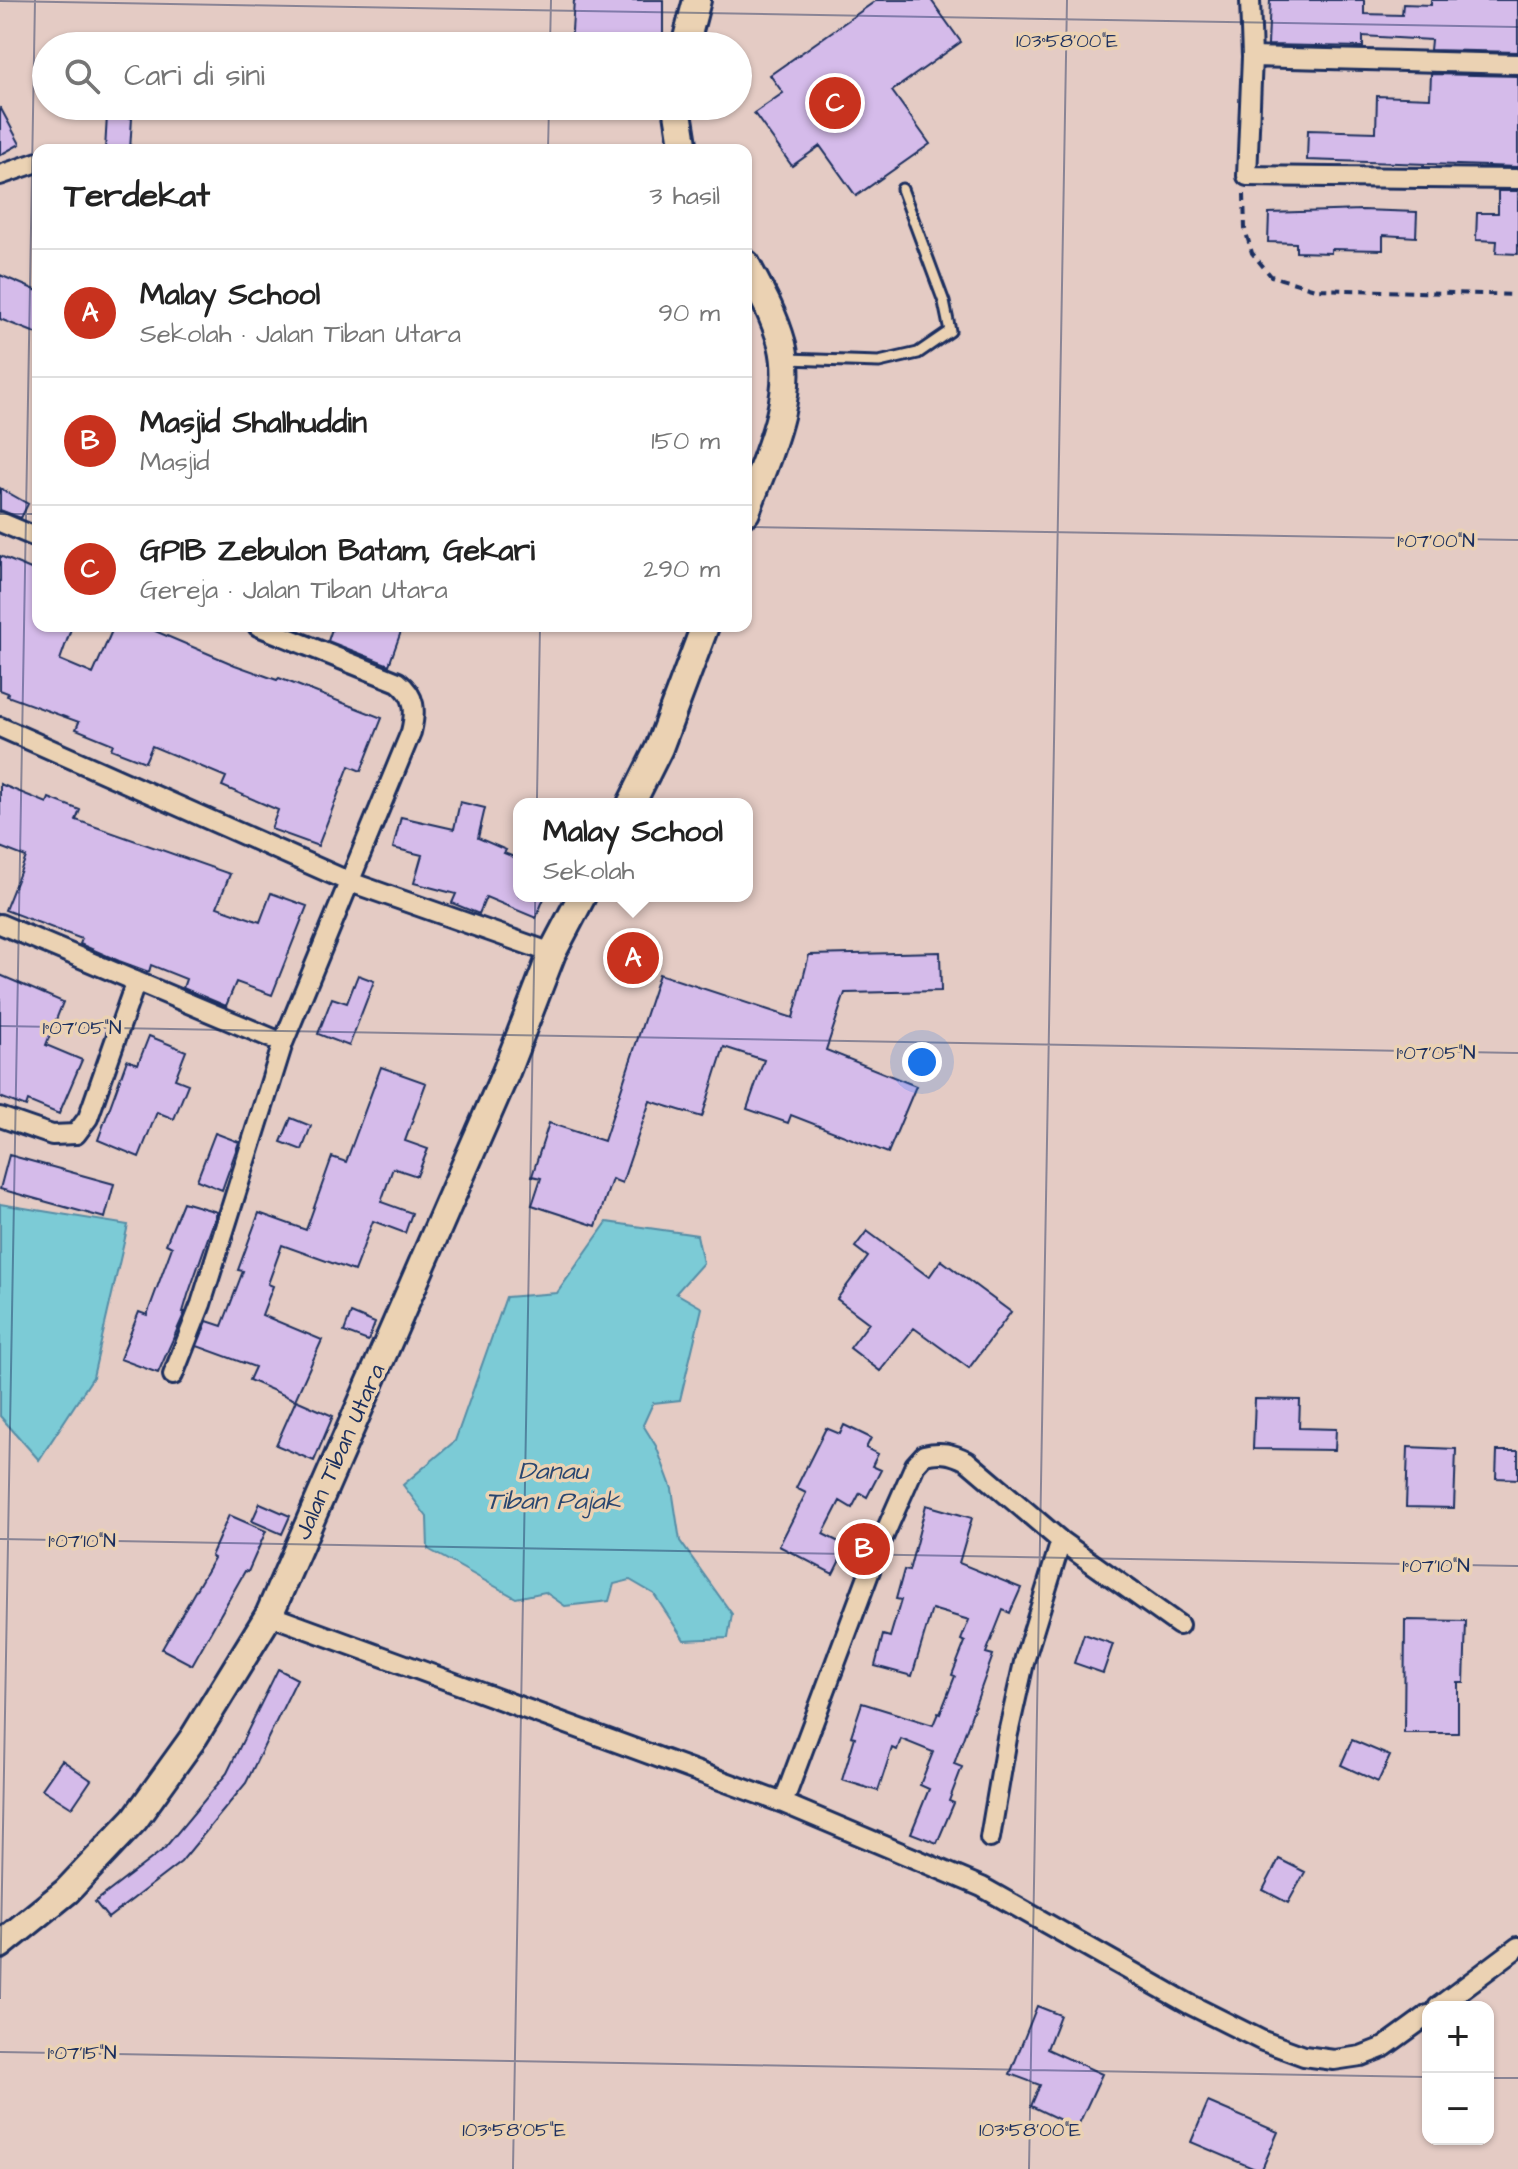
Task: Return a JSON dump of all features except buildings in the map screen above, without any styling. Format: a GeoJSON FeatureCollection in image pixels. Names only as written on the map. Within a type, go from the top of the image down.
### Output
{"type":"FeatureCollection","features":[{"type":"Feature","properties":{"kind":"street"},"geometry":{"type":"LineString","coordinates":[[689,32],[697,0]]}},
{"type":"Feature","properties":{"kind":"street"},"geometry":{"type":"LineString","coordinates":[[1250,0],[1252,57],[1247,176],[1518,179]]}},
{"type":"Feature","properties":{"kind":"street"},"geometry":{"type":"LineString","coordinates":[[1252,57],[1518,64]]}},
{"type":"Feature","properties":{"kind":"street"},"geometry":{"type":"LineString","coordinates":[[679,120],[683,144]]}},
{"type":"Feature","properties":{"kind":"street"},"geometry":{"type":"LineString","coordinates":[[0,175],[32,164]]}},
{"type":"Feature","properties":{"kind":"street"},"geometry":{"type":"LineString","coordinates":[[752,276],[770,310],[782,346],[785,390],[780,414],[752,495]]}},
{"type":"Feature","properties":{"kind":"street"},"geometry":{"type":"LineString","coordinates":[[0,522],[32,535]]}},
{"type":"Feature","properties":{"kind":"street"},"geometry":{"type":"LineString","coordinates":[[173,1375],[201,1304],[283,1043],[411,732],[415,713],[408,690],[398,682],[273,632]]}},
{"type":"Feature","properties":{"kind":"street"},"geometry":{"type":"LineString","coordinates":[[634,798],[659,748],[703,632]]}},
{"type":"Feature","properties":{"kind":"street"},"geometry":{"type":"LineString","coordinates":[[0,727],[350,882],[552,953]]}},
{"type":"Feature","properties":{"kind":"street","name":"Jalan Tiban Utara"},"geometry":{"type":"LineString","coordinates":[[0,1945],[67,1891],[135,1819],[194,1737],[269,1615],[506,1072],[552,953],[579,902]]}},
{"type":"Feature","properties":{"kind":"street"},"geometry":{"type":"LineString","coordinates":[[0,924],[283,1043]]}},
{"type":"Feature","properties":{"kind":"street"},"geometry":{"type":"LineString","coordinates":[[0,1117],[52,1135],[76,1134],[88,1118],[136,981]]}},
{"type":"Feature","properties":{"kind":"street"},"geometry":{"type":"LineString","coordinates":[[783,1803],[878,1549],[915,1465],[924,1455],[944,1452],[967,1461],[1061,1541],[1179,1625]]}},
{"type":"Feature","properties":{"kind":"street"},"geometry":{"type":"LineString","coordinates":[[990,1838],[1025,1658],[1061,1541]]}},
{"type":"Feature","properties":{"kind":"street"},"geometry":{"type":"LineString","coordinates":[[269,1615],[783,1803],[982,1887],[1189,2004],[1263,2041],[1304,2056],[1334,2060],[1361,2056],[1384,2047],[1422,2019]]}},
{"type":"Feature","properties":{"kind":"street"},"geometry":{"type":"LineString","coordinates":[[1446,2001],[1518,1947]]}},
{"type":"Feature","properties":{"kind":"lane"},"geometry":{"type":"LineString","coordinates":[[784,359],[879,362],[918,353],[950,331],[944,302],[902,189]]}},
{"type":"Feature","properties":{"kind":"path"},"geometry":{"type":"LineString","coordinates":[[1247,176],[1243,203],[1245,229],[1252,253],[1271,276],[1315,289],[1518,295]]}},
{"type":"Feature","properties":{"kind":"water"},"geometry":{"type":"Polygon","coordinates":[[[0,1204],[128,1225],[93,1377],[39,1460],[0,1416],[0,1204]]]}},
{"type":"Feature","properties":{"kind":"water","name":"Danau Tiban Pajak"},"geometry":{"type":"Polygon","coordinates":[[[607,1222],[697,1235],[703,1263],[676,1293],[702,1308],[680,1400],[653,1403],[643,1425],[656,1446],[672,1489],[680,1541],[732,1614],[728,1638],[684,1640],[654,1594],[630,1580],[614,1584],[609,1601],[565,1606],[545,1592],[516,1598],[428,1549],[427,1517],[403,1485],[455,1441],[506,1297],[557,1293],[607,1222]]]}},
{"type":"Feature","properties":{"kind":"place","name":"GPIB Zebulon Batam, Gekari"},"geometry":{"type":"Point","coordinates":[835,103]}},
{"type":"Feature","properties":{"kind":"place","name":"Malay School"},"geometry":{"type":"Point","coordinates":[633,958]}},
{"type":"Feature","properties":{"kind":"place","name":"Masjid Shalhuddin"},"geometry":{"type":"Point","coordinates":[864,1549]}}]}
